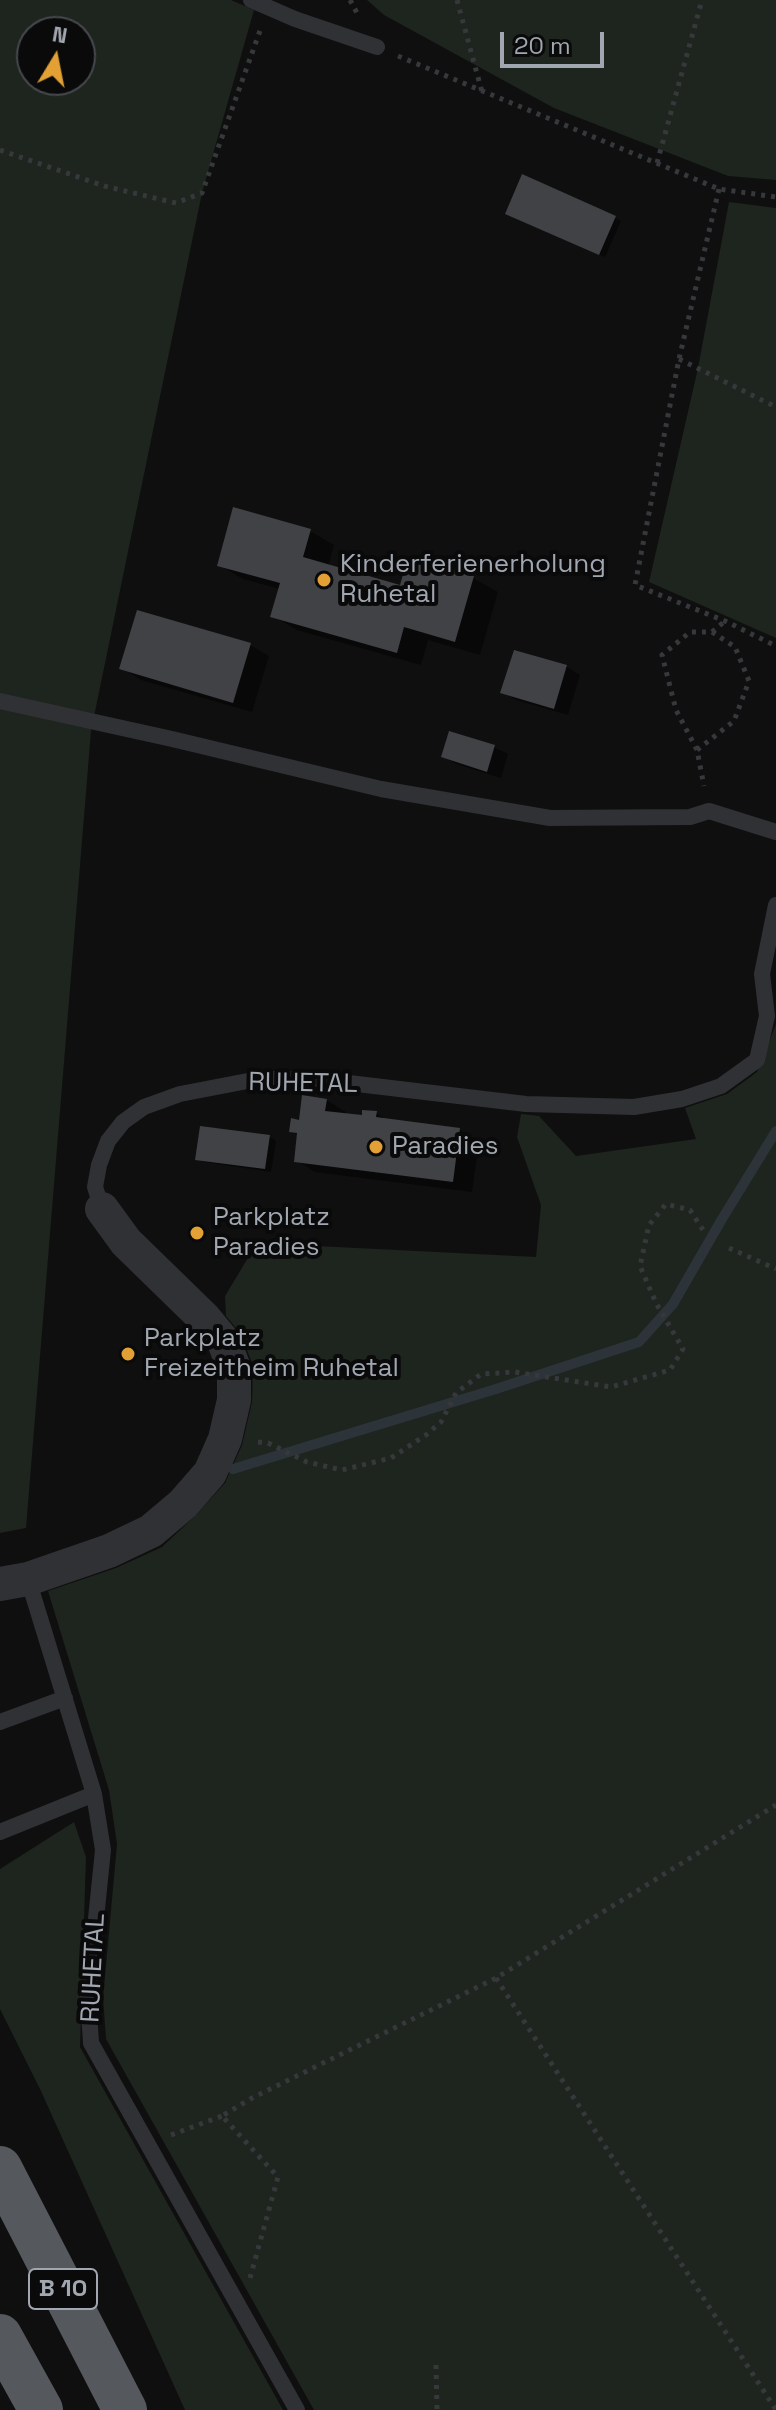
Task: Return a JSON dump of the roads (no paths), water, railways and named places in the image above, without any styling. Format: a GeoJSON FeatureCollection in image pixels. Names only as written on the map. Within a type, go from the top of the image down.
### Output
{"type":"FeatureCollection","features":[{"type":"Feature","properties":{"kind":"highway","name":"B 10"},"geometry":{"type":"LineString","coordinates":[[0,2168],[125,2410]]}},
{"type":"Feature","properties":{"kind":"highway"},"geometry":{"type":"LineString","coordinates":[[0,2336],[41,2410]]}},
{"type":"Feature","properties":{"kind":"street","name":"RUHETAL"},"geometry":{"type":"LineString","coordinates":[[14,1582],[109,1551],[151,1531],[183,1504],[210,1473],[225,1439],[234,1400],[234,1368],[224,1342],[205,1319],[126,1242],[102,1209]]}},
{"type":"Feature","properties":{"kind":"lane"},"geometry":{"type":"LineString","coordinates":[[251,0],[377,47]]}},
{"type":"Feature","properties":{"kind":"lane"},"geometry":{"type":"LineString","coordinates":[[0,701],[381,789],[550,818],[690,817],[709,811],[776,832]]}},
{"type":"Feature","properties":{"kind":"lane","name":"RUHETAL"},"geometry":{"type":"LineString","coordinates":[[102,1209],[95,1187],[108,1141],[123,1122],[144,1107],[180,1094],[258,1079],[315,1079],[526,1104],[621,1107],[682,1099],[721,1086],[757,1060],[767,1016],[762,974],[776,905]]}},
{"type":"Feature","properties":{"kind":"lane","name":"RUHETAL"},"geometry":{"type":"LineString","coordinates":[[14,1582],[65,1698],[94,1794],[103,1850],[88,1997],[91,2043],[297,2410]]}},
{"type":"Feature","properties":{"kind":"lane"},"geometry":{"type":"LineString","coordinates":[[0,1722],[65,1698]]}},
{"type":"Feature","properties":{"kind":"lane"},"geometry":{"type":"LineString","coordinates":[[0,1832],[94,1794]]}},
{"type":"Feature","properties":{"kind":"waterway"},"geometry":{"type":"LineString","coordinates":[[233,1469],[639,1342],[673,1304],[776,1131]]}},
{"type":"Feature","properties":{"kind":"place","name":"Kinderferienerholung Ruhetal"},"geometry":{"type":"Point","coordinates":[324,580]}},
{"type":"Feature","properties":{"kind":"place","name":"Paradies"},"geometry":{"type":"Point","coordinates":[376,1147]}},
{"type":"Feature","properties":{"kind":"place","name":"Parkplatz Paradies"},"geometry":{"type":"Point","coordinates":[197,1233]}},
{"type":"Feature","properties":{"kind":"place","name":"Parkplatz Freizeitheim Ruhetal"},"geometry":{"type":"Point","coordinates":[128,1354]}}]}
